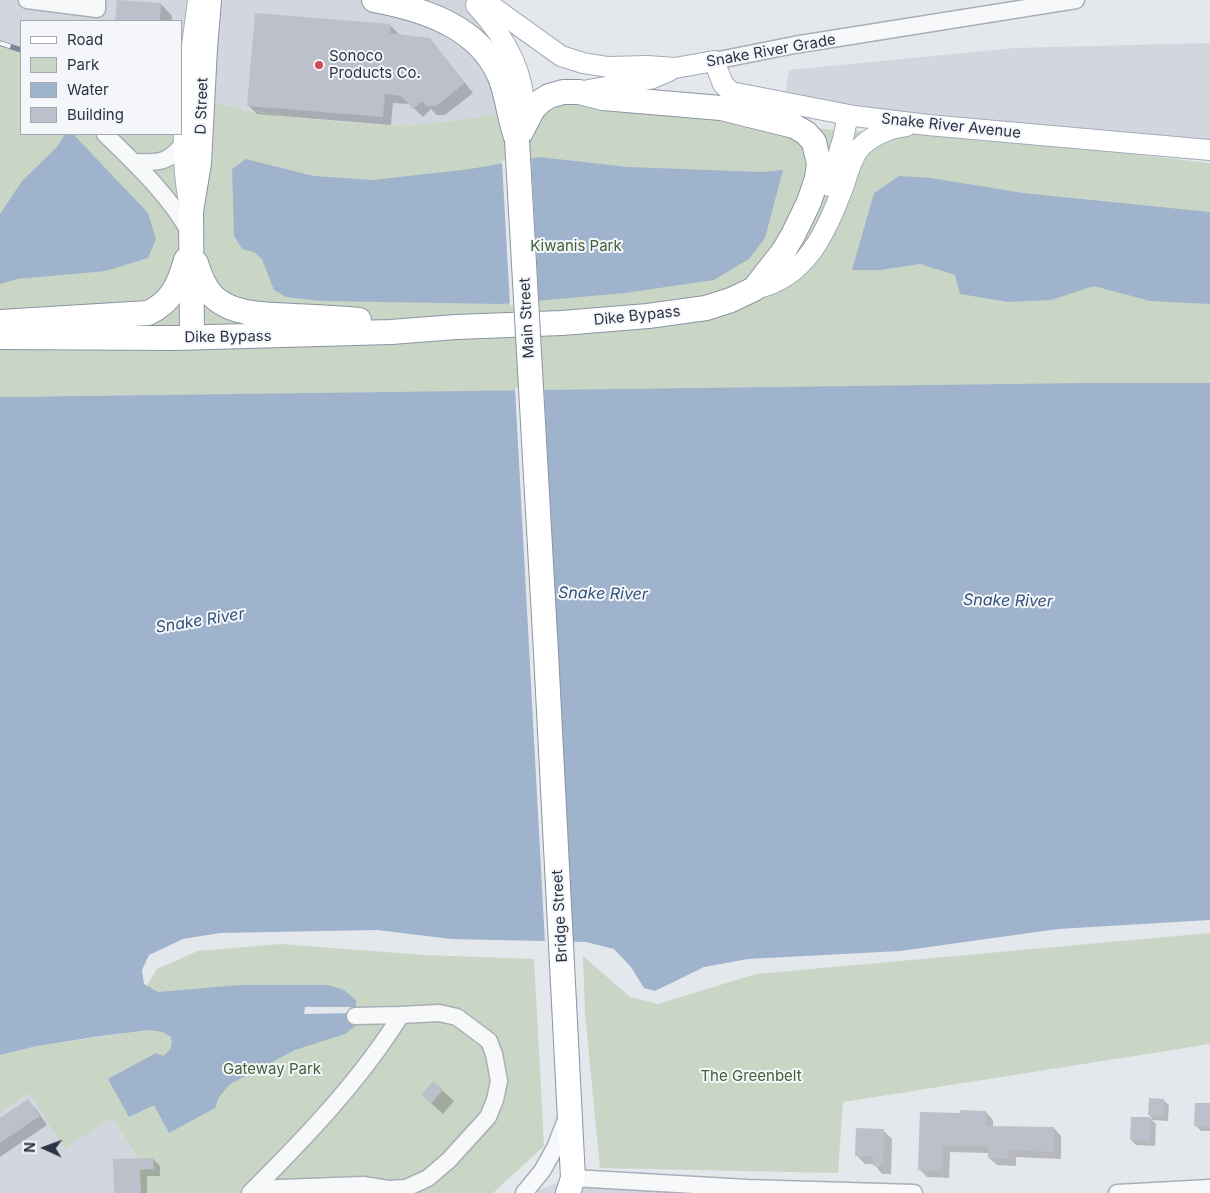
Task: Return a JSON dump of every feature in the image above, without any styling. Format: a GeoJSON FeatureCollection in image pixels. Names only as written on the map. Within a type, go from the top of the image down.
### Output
{"type":"FeatureCollection","features":[{"type":"Feature","properties":{"kind":"highway","name":"D Street"},"geometry":{"type":"LineString","coordinates":[[192,330],[191,211],[200,163],[209,0]]}},
{"type":"Feature","properties":{"kind":"highway"},"geometry":{"type":"LineString","coordinates":[[206,33],[213,9],[222,0]]}},
{"type":"Feature","properties":{"kind":"highway"},"geometry":{"type":"LineString","coordinates":[[374,0],[404,6],[434,16],[456,27],[471,38],[487,56],[499,74],[509,106],[512,128],[520,133],[533,109],[549,96],[563,92],[580,92],[603,98],[721,108],[794,126],[801,130],[814,142],[819,158],[819,169],[814,187],[802,218],[783,252],[754,290]]}},
{"type":"Feature","properties":{"kind":"highway","name":"Main Street"},"geometry":{"type":"LineString","coordinates":[[520,133],[546,654]]}},
{"type":"Feature","properties":{"kind":"highway"},"geometry":{"type":"LineString","coordinates":[[191,241],[205,286],[214,298],[231,308],[252,313],[390,322]]}},
{"type":"Feature","properties":{"kind":"highway"},"geometry":{"type":"LineString","coordinates":[[0,324],[148,313],[164,304],[176,288],[191,241]]}},
{"type":"Feature","properties":{"kind":"highway","name":"Dike Bypass"},"geometry":{"type":"LineString","coordinates":[[0,324],[192,330],[391,332],[456,327],[562,323],[683,312],[720,304],[754,290]]}},
{"type":"Feature","properties":{"kind":"highway","name":"Dike Bypass"},"geometry":{"type":"LineString","coordinates":[[0,337],[390,322],[456,327]]}},
{"type":"Feature","properties":{"kind":"highway","name":"Bridge Street"},"geometry":{"type":"LineString","coordinates":[[546,654],[574,1188]]}},
{"type":"Feature","properties":{"kind":"main road","name":"D Street"},"geometry":{"type":"LineString","coordinates":[[191,211],[185,177],[184,142],[187,96],[198,0]]}},
{"type":"Feature","properties":{"kind":"main road","name":"Main Street"},"geometry":{"type":"LineString","coordinates":[[471,0],[494,25],[517,69],[526,109],[520,133]]}},
{"type":"Feature","properties":{"kind":"main road","name":"Snake River Grade"},"geometry":{"type":"LineString","coordinates":[[483,0],[561,56],[583,63],[608,67],[647,66],[675,68],[714,61]]}},
{"type":"Feature","properties":{"kind":"main road","name":"Snake River Avenue"},"geometry":{"type":"LineString","coordinates":[[714,61],[718,76],[731,92],[848,115],[928,125],[1210,150]]}},
{"type":"Feature","properties":{"kind":"main road"},"geometry":{"type":"LineString","coordinates":[[580,92],[650,78],[675,68]]}},
{"type":"Feature","properties":{"kind":"main road"},"geometry":{"type":"LineString","coordinates":[[721,108],[813,117],[848,115],[828,190],[808,236],[801,247],[781,269],[754,290]]}},
{"type":"Feature","properties":{"kind":"main road"},"geometry":{"type":"LineString","coordinates":[[754,290],[776,283],[803,262],[812,251],[826,228],[852,160],[861,147],[870,139],[886,131],[903,126],[928,125]]}},
{"type":"Feature","properties":{"kind":"street"},"geometry":{"type":"LineString","coordinates":[[27,0],[97,9],[98,0]]}},
{"type":"Feature","properties":{"kind":"street","name":"Snake River Grade"},"geometry":{"type":"LineString","coordinates":[[714,61],[794,45],[1076,0]]}},
{"type":"Feature","properties":{"kind":"street"},"geometry":{"type":"LineString","coordinates":[[106,135],[134,162],[175,209],[191,241]]}},
{"type":"Feature","properties":{"kind":"street"},"geometry":{"type":"LineString","coordinates":[[134,162],[147,163],[166,160],[178,151],[184,142]]}},
{"type":"Feature","properties":{"kind":"street"},"geometry":{"type":"LineString","coordinates":[[252,1191],[363,1185],[388,1189],[406,1188],[428,1178],[449,1160],[488,1117],[495,1100],[499,1081],[494,1054],[489,1041],[457,1017],[439,1014],[355,1016]]}},
{"type":"Feature","properties":{"kind":"street"},"geometry":{"type":"LineString","coordinates":[[252,1191],[356,1079],[401,1015]]}},
{"type":"Feature","properties":{"kind":"street"},"geometry":{"type":"LineString","coordinates":[[524,1193],[542,1171],[570,1110]]}},
{"type":"Feature","properties":{"kind":"street"},"geometry":{"type":"LineString","coordinates":[[574,1188],[747,1188],[914,1193]]}},
{"type":"Feature","properties":{"kind":"street"},"geometry":{"type":"LineString","coordinates":[[1117,1193],[1210,1188]]}},
{"type":"Feature","properties":{"kind":"shaded area"},"geometry":{"type":"Polygon","coordinates":[[[0,0],[471,0],[494,25],[525,109],[453,121],[407,125],[368,124],[300,118],[229,107],[182,95],[182,20],[20,20],[20,50],[0,43],[0,0]]]}},
{"type":"Feature","properties":{"kind":"shaded area"},"geometry":{"type":"Polygon","coordinates":[[[1210,43],[1210,150],[783,103],[789,70],[1015,48],[1210,43]]]}},
{"type":"Feature","properties":{"kind":"shaded area"},"geometry":{"type":"Polygon","coordinates":[[[29,1093],[112,1117],[159,1193],[0,1193],[0,1113],[29,1093]]]}},
{"type":"Feature","properties":{"kind":"shaded area"},"geometry":{"type":"Polygon","coordinates":[[[573,1178],[814,1193],[529,1193],[573,1178]]]}},
{"type":"Feature","properties":{"kind":"green space","name":"Kiwanis Park"},"geometry":{"type":"Polygon","coordinates":[[[0,43],[20,50],[20,135],[182,135],[203,101],[255,112],[300,118],[368,124],[407,125],[453,121],[565,102],[845,131],[918,132],[991,138],[1210,163],[1210,383],[0,397],[0,43]]]}},
{"type":"Feature","properties":{"kind":"green space","name":"The Greenbelt"},"geometry":{"type":"Polygon","coordinates":[[[1210,933],[1210,1044],[843,1102],[838,1173],[600,1168],[585,1014],[583,956],[630,997],[658,1004],[756,974],[1210,933]]]}},
{"type":"Feature","properties":{"kind":"green space","name":"Gateway Park"},"geometry":{"type":"Polygon","coordinates":[[[280,944],[424,955],[534,959],[544,1146],[493,1193],[142,1193],[137,1157],[112,1117],[65,1148],[29,1093],[0,1113],[0,1055],[37,1046],[125,1033],[157,969],[198,951],[280,944]]]}},
{"type":"Feature","properties":{"kind":"water"},"geometry":{"type":"Polygon","coordinates":[[[64,135],[74,135],[148,213],[156,239],[148,258],[106,271],[17,279],[0,284],[0,214],[22,181],[57,147],[64,135]]]}},
{"type":"Feature","properties":{"kind":"water"},"geometry":{"type":"Polygon","coordinates":[[[539,157],[628,167],[762,172],[783,170],[765,238],[749,259],[714,280],[625,293],[502,304],[321,301],[286,297],[274,290],[262,259],[254,252],[242,249],[234,236],[232,169],[246,159],[314,176],[373,180],[470,169],[539,157]]]}},
{"type":"Feature","properties":{"kind":"water"},"geometry":{"type":"Polygon","coordinates":[[[899,176],[931,178],[1023,193],[1210,212],[1210,304],[1150,301],[1094,286],[1051,300],[1008,302],[960,294],[955,275],[920,264],[880,270],[852,270],[874,193],[899,176]]]}},
{"type":"Feature","properties":{"kind":"water","name":"Snake River"},"geometry":{"type":"Polygon","coordinates":[[[1210,383],[1210,920],[1058,929],[900,951],[748,959],[704,967],[655,991],[644,988],[631,967],[614,949],[586,942],[451,939],[377,930],[220,933],[183,939],[149,955],[142,970],[144,984],[158,992],[239,985],[328,985],[344,990],[356,1000],[355,1026],[345,1034],[295,1050],[230,1084],[219,1097],[215,1108],[169,1133],[154,1105],[129,1117],[108,1079],[156,1053],[163,1056],[166,1054],[171,1048],[172,1040],[171,1037],[163,1032],[149,1030],[101,1036],[37,1046],[0,1055],[0,397],[1210,383]]]}},
{"type":"Feature","properties":{"kind":"pier"},"geometry":{"type":"Polygon","coordinates":[[[531,156],[539,303],[510,306],[502,161],[531,156]]]}},
{"type":"Feature","properties":{"kind":"pier"},"geometry":{"type":"Polygon","coordinates":[[[515,388],[544,388],[573,944],[545,943],[515,388]]]}},
{"type":"Feature","properties":{"kind":"pier"},"geometry":{"type":"Polygon","coordinates":[[[305,1007],[355,1007],[355,1013],[304,1014],[305,1007]]]}},
{"type":"Feature","properties":{"kind":"building"},"geometry":{"type":"Polygon","coordinates":[[[117,0],[161,3],[160,20],[115,20],[117,0]]]}},
{"type":"Feature","properties":{"kind":"building","name":"Sonoco Products Co."},"geometry":{"type":"Polygon","coordinates":[[[255,13],[391,24],[390,33],[430,38],[465,83],[436,106],[426,106],[422,101],[413,109],[401,96],[385,94],[383,117],[247,106],[255,13]]]}},
{"type":"Feature","properties":{"kind":"building"},"geometry":{"type":"Polygon","coordinates":[[[433,1081],[443,1089],[431,1104],[421,1095],[433,1081]]]}},
{"type":"Feature","properties":{"kind":"building"},"geometry":{"type":"Polygon","coordinates":[[[1149,1098],[1164,1099],[1163,1116],[1148,1115],[1149,1098]]]}},
{"type":"Feature","properties":{"kind":"building"},"geometry":{"type":"Polygon","coordinates":[[[28,1099],[40,1116],[0,1143],[0,1118],[28,1099]]]}},
{"type":"Feature","properties":{"kind":"building"},"geometry":{"type":"Polygon","coordinates":[[[1195,1103],[1210,1103],[1210,1127],[1194,1126],[1195,1103]]]}},
{"type":"Feature","properties":{"kind":"building"},"geometry":{"type":"Polygon","coordinates":[[[960,1110],[986,1111],[986,1126],[1054,1127],[1053,1152],[1009,1150],[1008,1159],[988,1158],[988,1146],[943,1145],[942,1171],[918,1170],[920,1112],[960,1113],[960,1110]]]}},
{"type":"Feature","properties":{"kind":"building"},"geometry":{"type":"Polygon","coordinates":[[[1131,1117],[1151,1117],[1150,1141],[1130,1140],[1131,1117]]]}},
{"type":"Feature","properties":{"kind":"building"},"geometry":{"type":"Polygon","coordinates":[[[856,1128],[884,1129],[883,1166],[873,1166],[873,1156],[855,1156],[856,1128]]]}},
{"type":"Feature","properties":{"kind":"building"},"geometry":{"type":"Polygon","coordinates":[[[153,1158],[154,1169],[140,1170],[141,1193],[114,1193],[113,1159],[153,1158]]]}},
{"type":"Feature","properties":{"kind":"railway"},"geometry":{"type":"LineString","coordinates":[[0,43],[20,50]]}},
{"type":"Feature","properties":{"kind":"place","name":"Sonoco Products Co."},"geometry":{"type":"Point","coordinates":[319,65]}}]}
